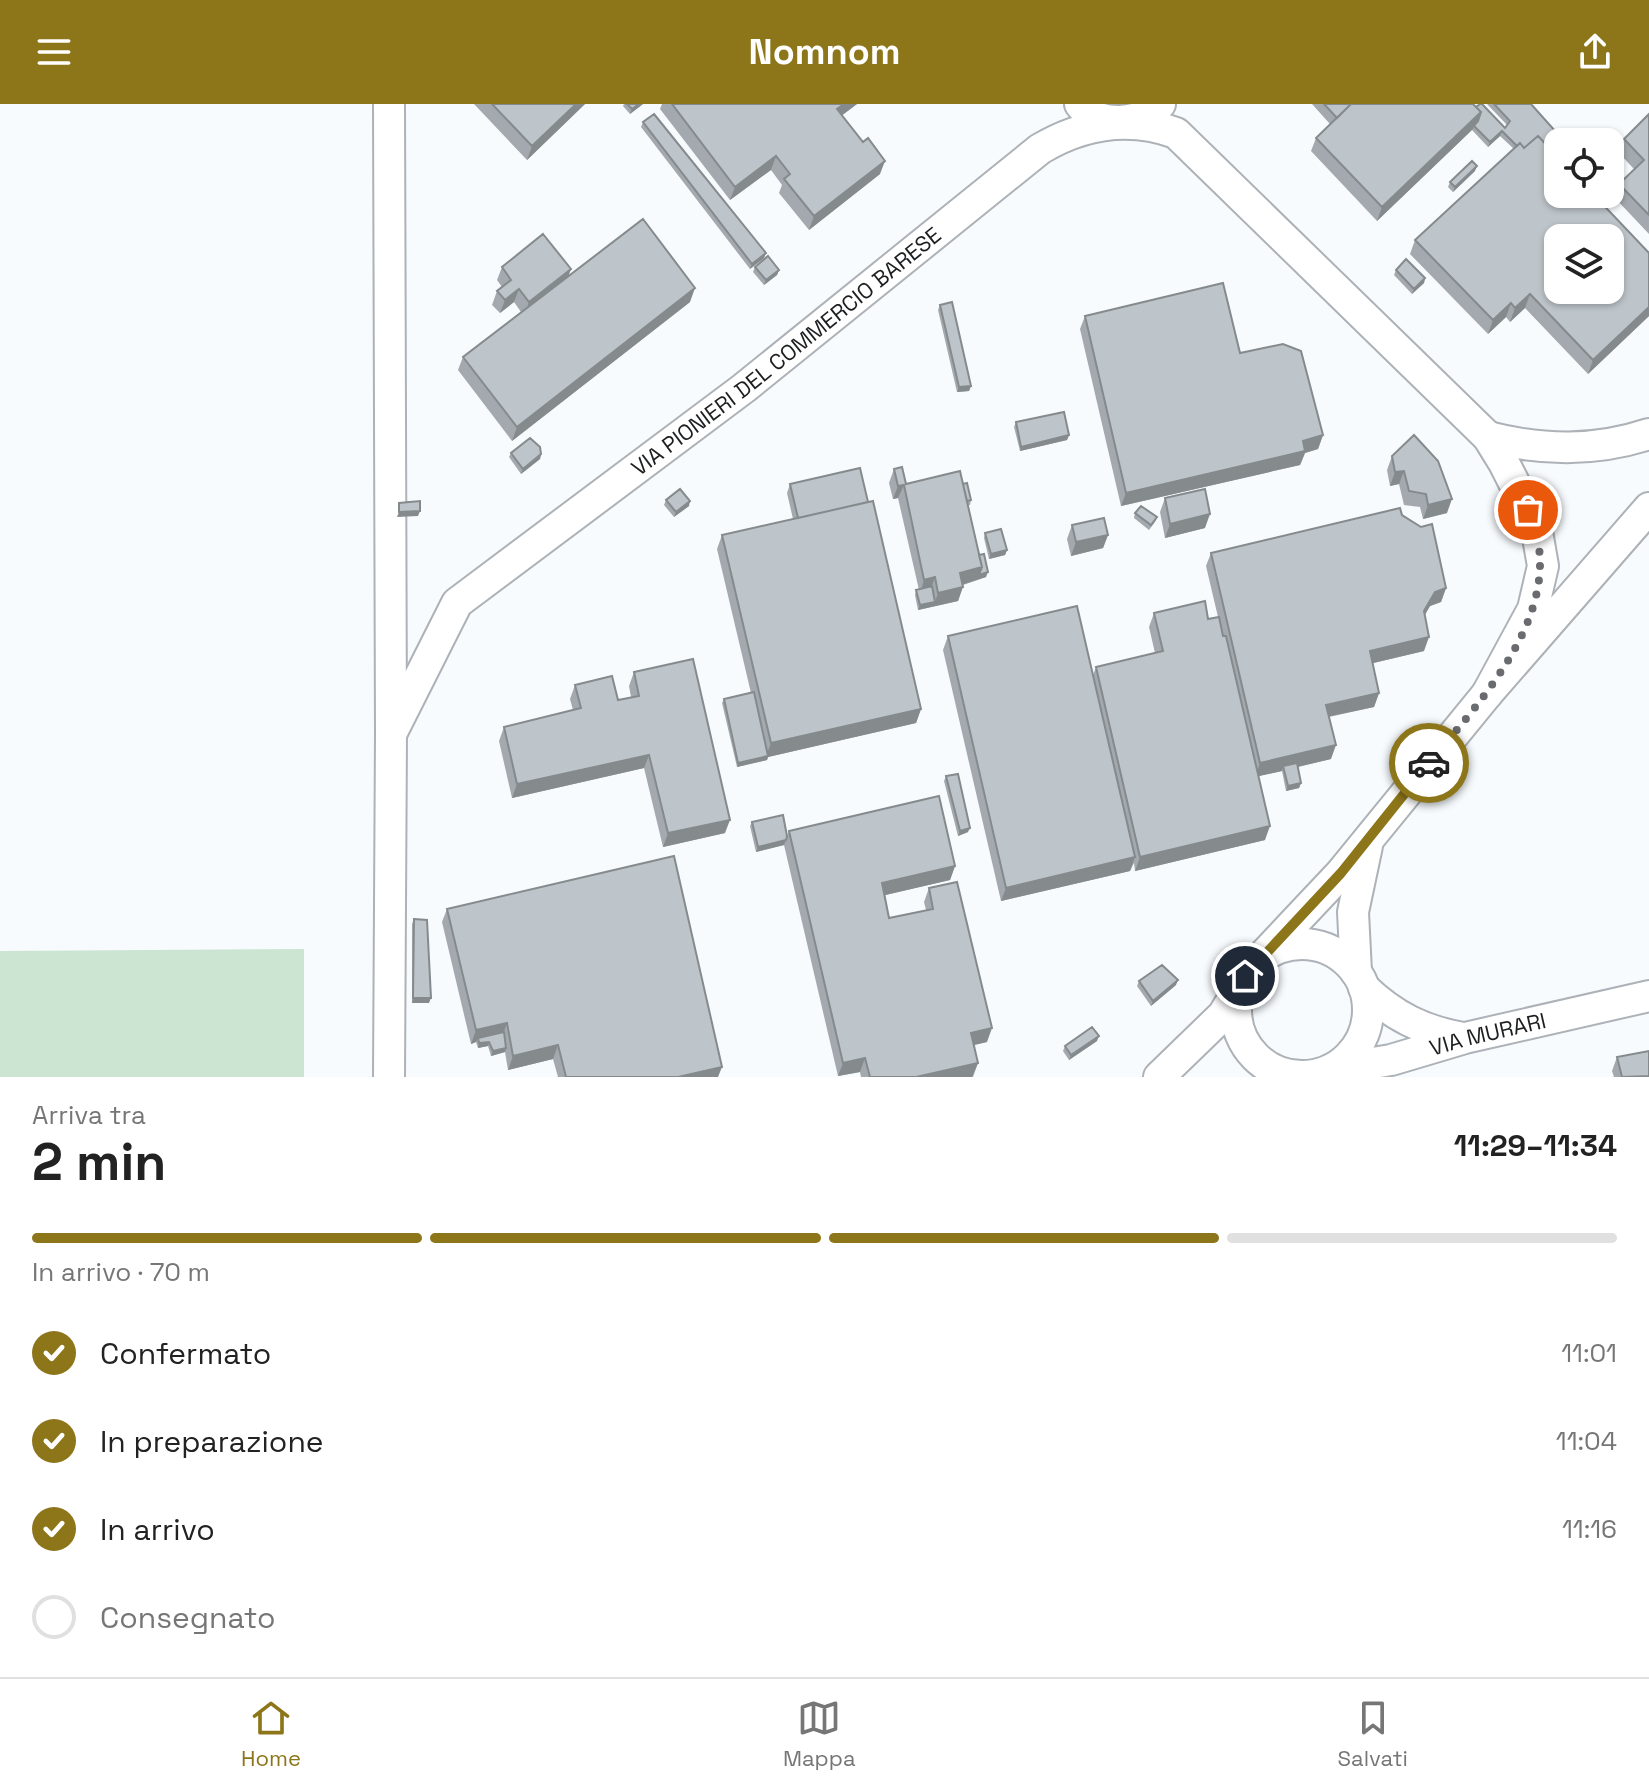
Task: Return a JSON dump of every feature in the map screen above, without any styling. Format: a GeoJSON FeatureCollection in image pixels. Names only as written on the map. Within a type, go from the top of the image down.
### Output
{"type":"FeatureCollection","features":[{"type":"Feature","properties":{"kind":"street"},"geometry":{"type":"LineString","coordinates":[[389,104],[391,734]]}},
{"type":"Feature","properties":{"kind":"street"},"geometry":{"type":"LineString","coordinates":[[1080,104],[1083,109],[1119,123],[1153,113],[1160,104]]}},
{"type":"Feature","properties":{"kind":"street","name":"VIA PIONIERI DEL COMMERCIO BARESE"},"geometry":{"type":"LineString","coordinates":[[389,1077],[391,734],[457,603],[744,388],[1040,149],[1062,136],[1119,123],[1151,124],[1176,133],[1488,437]]}},
{"type":"Feature","properties":{"kind":"street"},"geometry":{"type":"LineString","coordinates":[[1488,437],[1522,446],[1558,449],[1595,447],[1649,434]]}},
{"type":"Feature","properties":{"kind":"street"},"geometry":{"type":"LineString","coordinates":[[1487,694],[1533,609],[1543,566],[1536,526],[1488,437]]}},
{"type":"Feature","properties":{"kind":"street"},"geometry":{"type":"LineString","coordinates":[[1159,1077],[1223,1015],[1245,976],[1341,873],[1487,694],[1649,508]]}},
{"type":"Feature","properties":{"kind":"street","name":"VIA MURARI"},"geometry":{"type":"LineString","coordinates":[[1328,1070],[1353,1052],[1363,1034],[1368,1011],[1360,980],[1353,912],[1370,836]]}},
{"type":"Feature","properties":{"kind":"street"},"geometry":{"type":"LineString","coordinates":[[1260,959],[1284,946],[1306,944],[1324,948],[1346,961],[1387,1010],[1430,1032],[1465,1038]]}},
{"type":"Feature","properties":{"kind":"street","name":"VIA MURARI"},"geometry":{"type":"LineString","coordinates":[[1238,990],[1236,1014],[1241,1036],[1249,1050],[1263,1064],[1298,1076],[1391,1060],[1465,1038],[1649,996]]}},
{"type":"Feature","properties":{"kind":"green space"},"geometry":{"type":"Polygon","coordinates":[[[304,949],[304,1077],[0,1077],[0,951],[304,949]]]}},
{"type":"Feature","properties":{"kind":"building"},"geometry":{"type":"Polygon","coordinates":[[[492,104],[576,104],[532,146],[492,104]]]}},
{"type":"Feature","properties":{"kind":"building"},"geometry":{"type":"Polygon","coordinates":[[[672,104],[844,104],[837,109],[863,142],[868,138],[885,161],[814,216],[784,179],[790,174],[776,156],[735,187],[672,104]]]}},
{"type":"Feature","properties":{"kind":"building"},"geometry":{"type":"Polygon","coordinates":[[[1324,104],[1351,104],[1337,118],[1324,104]]]}},
{"type":"Feature","properties":{"kind":"building"},"geometry":{"type":"Polygon","coordinates":[[[1351,104],[1473,104],[1481,112],[1382,207],[1316,138],[1351,104]]]}},
{"type":"Feature","properties":{"kind":"building"},"geometry":{"type":"Polygon","coordinates":[[[1482,104],[1505,128],[1510,121],[1494,104],[1531,104],[1552,128],[1544,128],[1544,142],[1538,136],[1524,148],[1520,143],[1517,146],[1502,131],[1490,142],[1474,126],[1481,112],[1476,107],[1482,104]]]}},
{"type":"Feature","properties":{"kind":"building"},"geometry":{"type":"Polygon","coordinates":[[[654,114],[766,253],[752,264],[643,122],[654,114]]]}},
{"type":"Feature","properties":{"kind":"building"},"geometry":{"type":"Polygon","coordinates":[[[1649,114],[1649,215],[1624,189],[1624,179],[1644,160],[1624,139],[1649,114]]]}},
{"type":"Feature","properties":{"kind":"building"},"geometry":{"type":"Polygon","coordinates":[[[1538,136],[1544,142],[1544,208],[1606,208],[1621,224],[1544,224],[1544,304],[1624,304],[1624,227],[1649,253],[1649,307],[1593,360],[1530,294],[1515,308],[1511,303],[1493,320],[1415,240],[1520,143],[1524,148],[1538,136]]]}},
{"type":"Feature","properties":{"kind":"building"},"geometry":{"type":"Polygon","coordinates":[[[1472,161],[1477,166],[1455,187],[1450,182],[1472,161]]]}},
{"type":"Feature","properties":{"kind":"building"},"geometry":{"type":"Polygon","coordinates":[[[643,219],[695,288],[517,427],[463,357],[643,219]]]}},
{"type":"Feature","properties":{"kind":"building"},"geometry":{"type":"Polygon","coordinates":[[[543,234],[571,269],[529,302],[519,289],[505,300],[497,291],[511,280],[502,267],[543,234]]]}},
{"type":"Feature","properties":{"kind":"building"},"geometry":{"type":"Polygon","coordinates":[[[768,256],[779,270],[766,280],[755,267],[768,256]]]}},
{"type":"Feature","properties":{"kind":"building"},"geometry":{"type":"Polygon","coordinates":[[[1406,259],[1425,278],[1414,289],[1396,270],[1406,259]]]}},
{"type":"Feature","properties":{"kind":"building"},"geometry":{"type":"Polygon","coordinates":[[[1223,283],[1240,353],[1283,344],[1301,351],[1323,435],[1303,441],[1305,451],[1126,493],[1085,316],[1223,283]]]}},
{"type":"Feature","properties":{"kind":"building"},"geometry":{"type":"Polygon","coordinates":[[[952,302],[971,386],[959,387],[940,305],[952,302]]]}},
{"type":"Feature","properties":{"kind":"building"},"geometry":{"type":"Polygon","coordinates":[[[1064,412],[1069,435],[1021,447],[1016,422],[1064,412]]]}},
{"type":"Feature","properties":{"kind":"building"},"geometry":{"type":"Polygon","coordinates":[[[1414,435],[1438,461],[1452,499],[1428,505],[1426,494],[1409,491],[1404,471],[1395,472],[1392,456],[1414,435]]]}},
{"type":"Feature","properties":{"kind":"building"},"geometry":{"type":"Polygon","coordinates":[[[530,438],[540,447],[541,454],[523,469],[511,453],[530,438]]]}},
{"type":"Feature","properties":{"kind":"building"},"geometry":{"type":"Polygon","coordinates":[[[902,467],[906,484],[960,471],[982,567],[960,573],[963,587],[938,593],[935,577],[924,580],[904,485],[898,486],[894,469],[902,467]]]}},
{"type":"Feature","properties":{"kind":"building"},"geometry":{"type":"Polygon","coordinates":[[[860,468],[868,502],[798,518],[790,484],[860,468]]]}},
{"type":"Feature","properties":{"kind":"building"},"geometry":{"type":"Polygon","coordinates":[[[967,483],[971,500],[967,501],[963,484],[967,483]]]}},
{"type":"Feature","properties":{"kind":"building"},"geometry":{"type":"Polygon","coordinates":[[[680,489],[690,501],[676,512],[666,500],[680,489]]]}},
{"type":"Feature","properties":{"kind":"building"},"geometry":{"type":"Polygon","coordinates":[[[1205,489],[1210,514],[1170,524],[1165,498],[1205,489]]]}},
{"type":"Feature","properties":{"kind":"building"},"geometry":{"type":"Polygon","coordinates":[[[420,501],[420,511],[399,512],[399,503],[420,501]]]}},
{"type":"Feature","properties":{"kind":"building"},"geometry":{"type":"Polygon","coordinates":[[[873,501],[921,709],[771,743],[722,535],[873,501]]]}},
{"type":"Feature","properties":{"kind":"building"},"geometry":{"type":"Polygon","coordinates":[[[1141,506],[1157,517],[1151,525],[1135,513],[1141,506]]]}},
{"type":"Feature","properties":{"kind":"building"},"geometry":{"type":"Polygon","coordinates":[[[1400,508],[1402,515],[1421,527],[1432,524],[1446,588],[1435,592],[1424,611],[1429,637],[1370,651],[1379,693],[1326,705],[1336,745],[1260,763],[1211,553],[1400,508]]]}},
{"type":"Feature","properties":{"kind":"building"},"geometry":{"type":"Polygon","coordinates":[[[1104,518],[1108,535],[1076,542],[1072,525],[1104,518]]]}},
{"type":"Feature","properties":{"kind":"building"},"geometry":{"type":"Polygon","coordinates":[[[1001,529],[1007,550],[991,554],[985,533],[1001,529]]]}},
{"type":"Feature","properties":{"kind":"building"},"geometry":{"type":"Polygon","coordinates":[[[984,554],[988,572],[979,575],[982,567],[979,555],[984,554]]]}},
{"type":"Feature","properties":{"kind":"building"},"geometry":{"type":"Polygon","coordinates":[[[932,586],[935,602],[920,605],[916,590],[932,586]]]}},
{"type":"Feature","properties":{"kind":"building"},"geometry":{"type":"Polygon","coordinates":[[[1205,601],[1208,619],[1219,617],[1223,636],[1226,636],[1270,826],[1140,857],[1096,667],[1163,651],[1154,613],[1205,601]]]}},
{"type":"Feature","properties":{"kind":"building"},"geometry":{"type":"Polygon","coordinates":[[[1077,606],[1135,857],[1006,888],[948,636],[1077,606]]]}},
{"type":"Feature","properties":{"kind":"building"},"geometry":{"type":"Polygon","coordinates":[[[693,659],[730,820],[668,833],[649,755],[517,784],[504,727],[581,708],[575,685],[612,676],[618,700],[639,696],[634,672],[693,659]]]}},
{"type":"Feature","properties":{"kind":"building"},"geometry":{"type":"Polygon","coordinates":[[[754,692],[768,756],[738,763],[724,699],[754,692]]]}},
{"type":"Feature","properties":{"kind":"building"},"geometry":{"type":"Polygon","coordinates":[[[1297,763],[1301,783],[1288,786],[1283,766],[1297,763]]]}},
{"type":"Feature","properties":{"kind":"building"},"geometry":{"type":"Polygon","coordinates":[[[958,774],[970,828],[960,831],[946,776],[958,774]]]}},
{"type":"Feature","properties":{"kind":"building"},"geometry":{"type":"Polygon","coordinates":[[[939,796],[955,866],[882,883],[889,918],[933,909],[929,888],[957,882],[992,1028],[971,1033],[978,1063],[916,1077],[870,1077],[865,1058],[843,1063],[789,831],[939,796]]]}},
{"type":"Feature","properties":{"kind":"building"},"geometry":{"type":"Polygon","coordinates":[[[783,815],[786,840],[758,847],[752,822],[783,815]]]}},
{"type":"Feature","properties":{"kind":"building"},"geometry":{"type":"Polygon","coordinates":[[[674,856],[722,1067],[678,1077],[566,1077],[558,1045],[513,1056],[507,1023],[476,1030],[447,909],[674,856]]]}},
{"type":"Feature","properties":{"kind":"building"},"geometry":{"type":"Polygon","coordinates":[[[414,919],[427,920],[431,998],[413,998],[414,919]]]}},
{"type":"Feature","properties":{"kind":"building"},"geometry":{"type":"Polygon","coordinates":[[[1162,965],[1178,980],[1153,1001],[1139,981],[1162,965]]]}},
{"type":"Feature","properties":{"kind":"building"},"geometry":{"type":"Polygon","coordinates":[[[1092,1027],[1099,1036],[1071,1055],[1065,1046],[1092,1027]]]}},
{"type":"Feature","properties":{"kind":"building"},"geometry":{"type":"Polygon","coordinates":[[[504,1032],[506,1048],[493,1051],[489,1042],[479,1043],[478,1038],[504,1032]]]}},
{"type":"Feature","properties":{"kind":"building"},"geometry":{"type":"Polygon","coordinates":[[[1649,1051],[1649,1076],[1622,1077],[1617,1057],[1649,1051]]]}},
{"type":"Feature","properties":{"kind":"way so far"},"geometry":{"type":"LineString","coordinates":[[1429,763],[1487,694],[1533,609],[1543,566],[1536,526],[1528,510]]}},
{"type":"Feature","properties":{"kind":"route"},"geometry":{"type":"LineString","coordinates":[[1245,976],[1341,873],[1429,763]]}}]}
